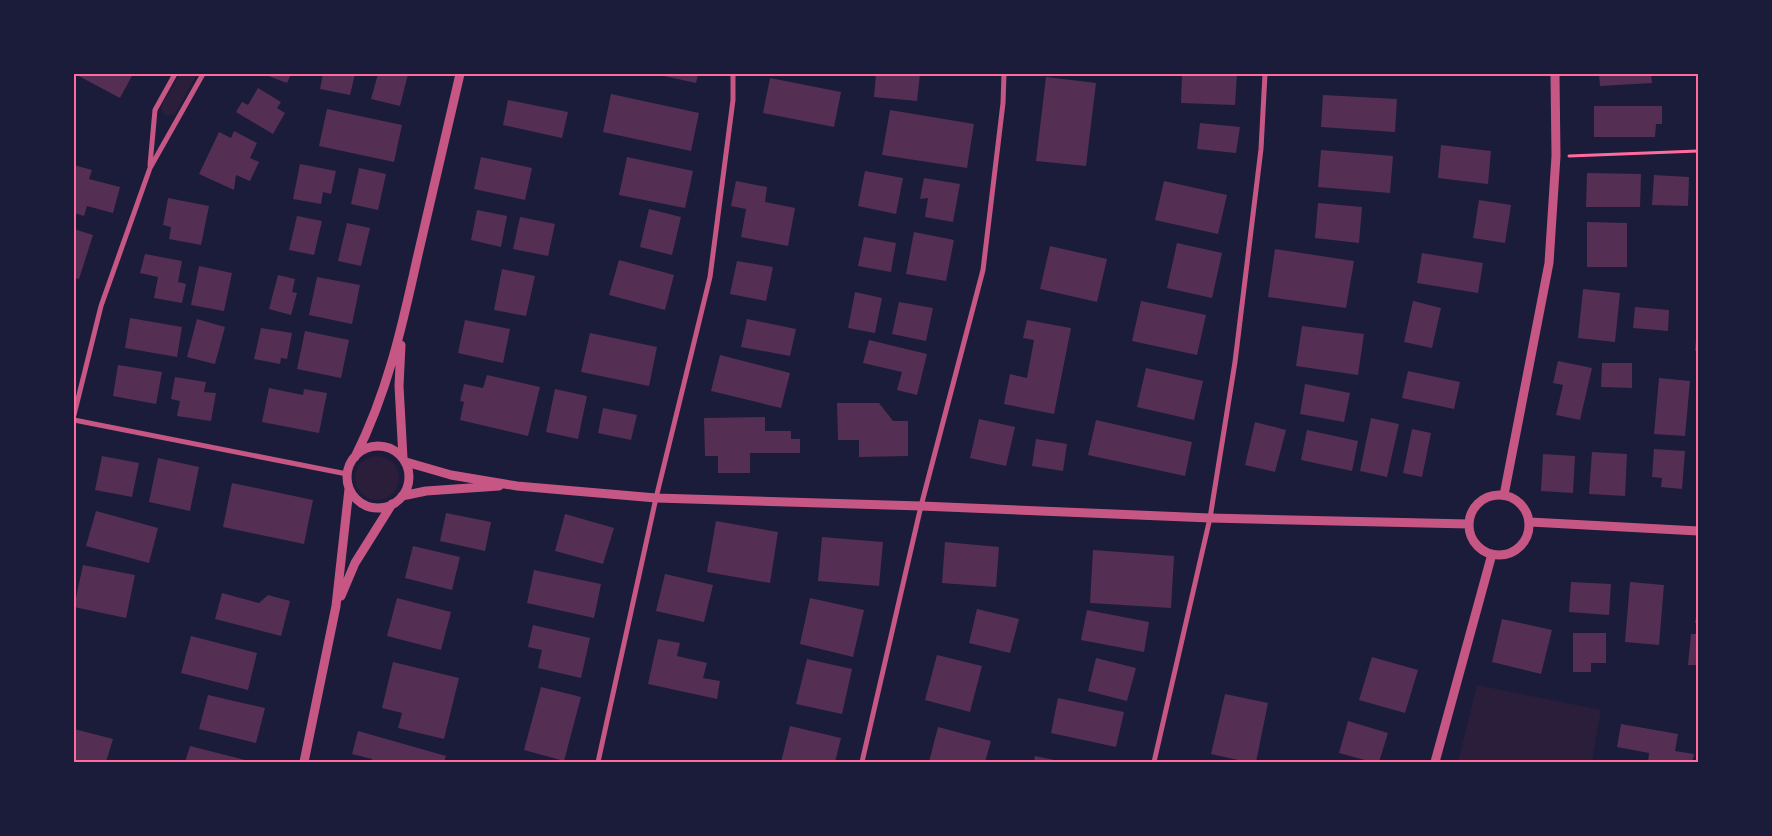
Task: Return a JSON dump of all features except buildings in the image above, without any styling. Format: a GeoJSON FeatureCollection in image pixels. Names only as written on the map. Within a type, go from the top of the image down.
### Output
{"type":"FeatureCollection","features":[{"type":"Feature","properties":{"kind":"street"},"geometry":{"type":"LineString","coordinates":[[150,168],[155,110],[175,74]]}},
{"type":"Feature","properties":{"kind":"street"},"geometry":{"type":"LineString","coordinates":[[74,415],[101,306],[150,168],[203,74]]}},
{"type":"Feature","properties":{"kind":"street"},"geometry":{"type":"LineString","coordinates":[[304,762],[336,606],[350,489],[347,474],[369,430],[401,330],[460,74]]}},
{"type":"Feature","properties":{"kind":"street"},"geometry":{"type":"LineString","coordinates":[[598,762],[656,498],[710,276],[733,100],[733,74]]}},
{"type":"Feature","properties":{"kind":"street"},"geometry":{"type":"LineString","coordinates":[[862,762],[921,506],[984,270],[1004,74]]}},
{"type":"Feature","properties":{"kind":"street"},"geometry":{"type":"LineString","coordinates":[[1154,762],[1210,518],[1235,362],[1261,149],[1265,74]]}},
{"type":"Feature","properties":{"kind":"street"},"geometry":{"type":"LineString","coordinates":[[1504,495],[1549,263],[1556,156],[1555,74]]}},
{"type":"Feature","properties":{"kind":"street"},"geometry":{"type":"LineString","coordinates":[[401,330],[399,386],[404,460]]}},
{"type":"Feature","properties":{"kind":"street"},"geometry":{"type":"LineString","coordinates":[[74,420],[347,474]]}},
{"type":"Feature","properties":{"kind":"street"},"geometry":{"type":"LineString","coordinates":[[336,606],[355,563],[392,504],[402,496],[409,480],[409,471],[404,460],[396,452],[388,448],[370,447],[355,457]]}},
{"type":"Feature","properties":{"kind":"street"},"geometry":{"type":"LineString","coordinates":[[404,460],[452,474],[517,486],[656,498],[921,506],[1210,518],[1469,524]]}},
{"type":"Feature","properties":{"kind":"street"},"geometry":{"type":"LineString","coordinates":[[402,496],[426,490],[517,486]]}},
{"type":"Feature","properties":{"kind":"street"},"geometry":{"type":"LineString","coordinates":[[350,489],[361,503],[369,506],[378,508],[392,504]]}},
{"type":"Feature","properties":{"kind":"street"},"geometry":{"type":"LineString","coordinates":[[1493,495],[1512,497],[1527,512],[1530,522],[1527,537],[1521,546],[1508,553],[1492,554],[1483,551],[1476,544],[1471,535],[1469,524],[1470,515],[1475,506],[1483,499],[1493,495]]}},
{"type":"Feature","properties":{"kind":"street"},"geometry":{"type":"LineString","coordinates":[[1530,522],[1698,531]]}},
{"type":"Feature","properties":{"kind":"street"},"geometry":{"type":"LineString","coordinates":[[1435,762],[1492,554]]}},
{"type":"Feature","properties":{"kind":"path"},"geometry":{"type":"LineString","coordinates":[[1556,156],[1698,151]]}},
{"type":"Feature","properties":{"kind":"shaded area"},"geometry":{"type":"Polygon","coordinates":[[[180,74],[197,74],[175,114],[166,116],[161,106],[180,74]]]}},
{"type":"Feature","properties":{"kind":"shaded area"},"geometry":{"type":"Polygon","coordinates":[[[381,456],[393,462],[398,470],[398,486],[393,494],[385,499],[373,500],[361,494],[356,486],[355,474],[361,462],[369,457],[381,456]]]}},
{"type":"Feature","properties":{"kind":"shaded area"},"geometry":{"type":"Polygon","coordinates":[[[1477,685],[1601,710],[1592,762],[1458,762],[1477,685]]]}}]}
